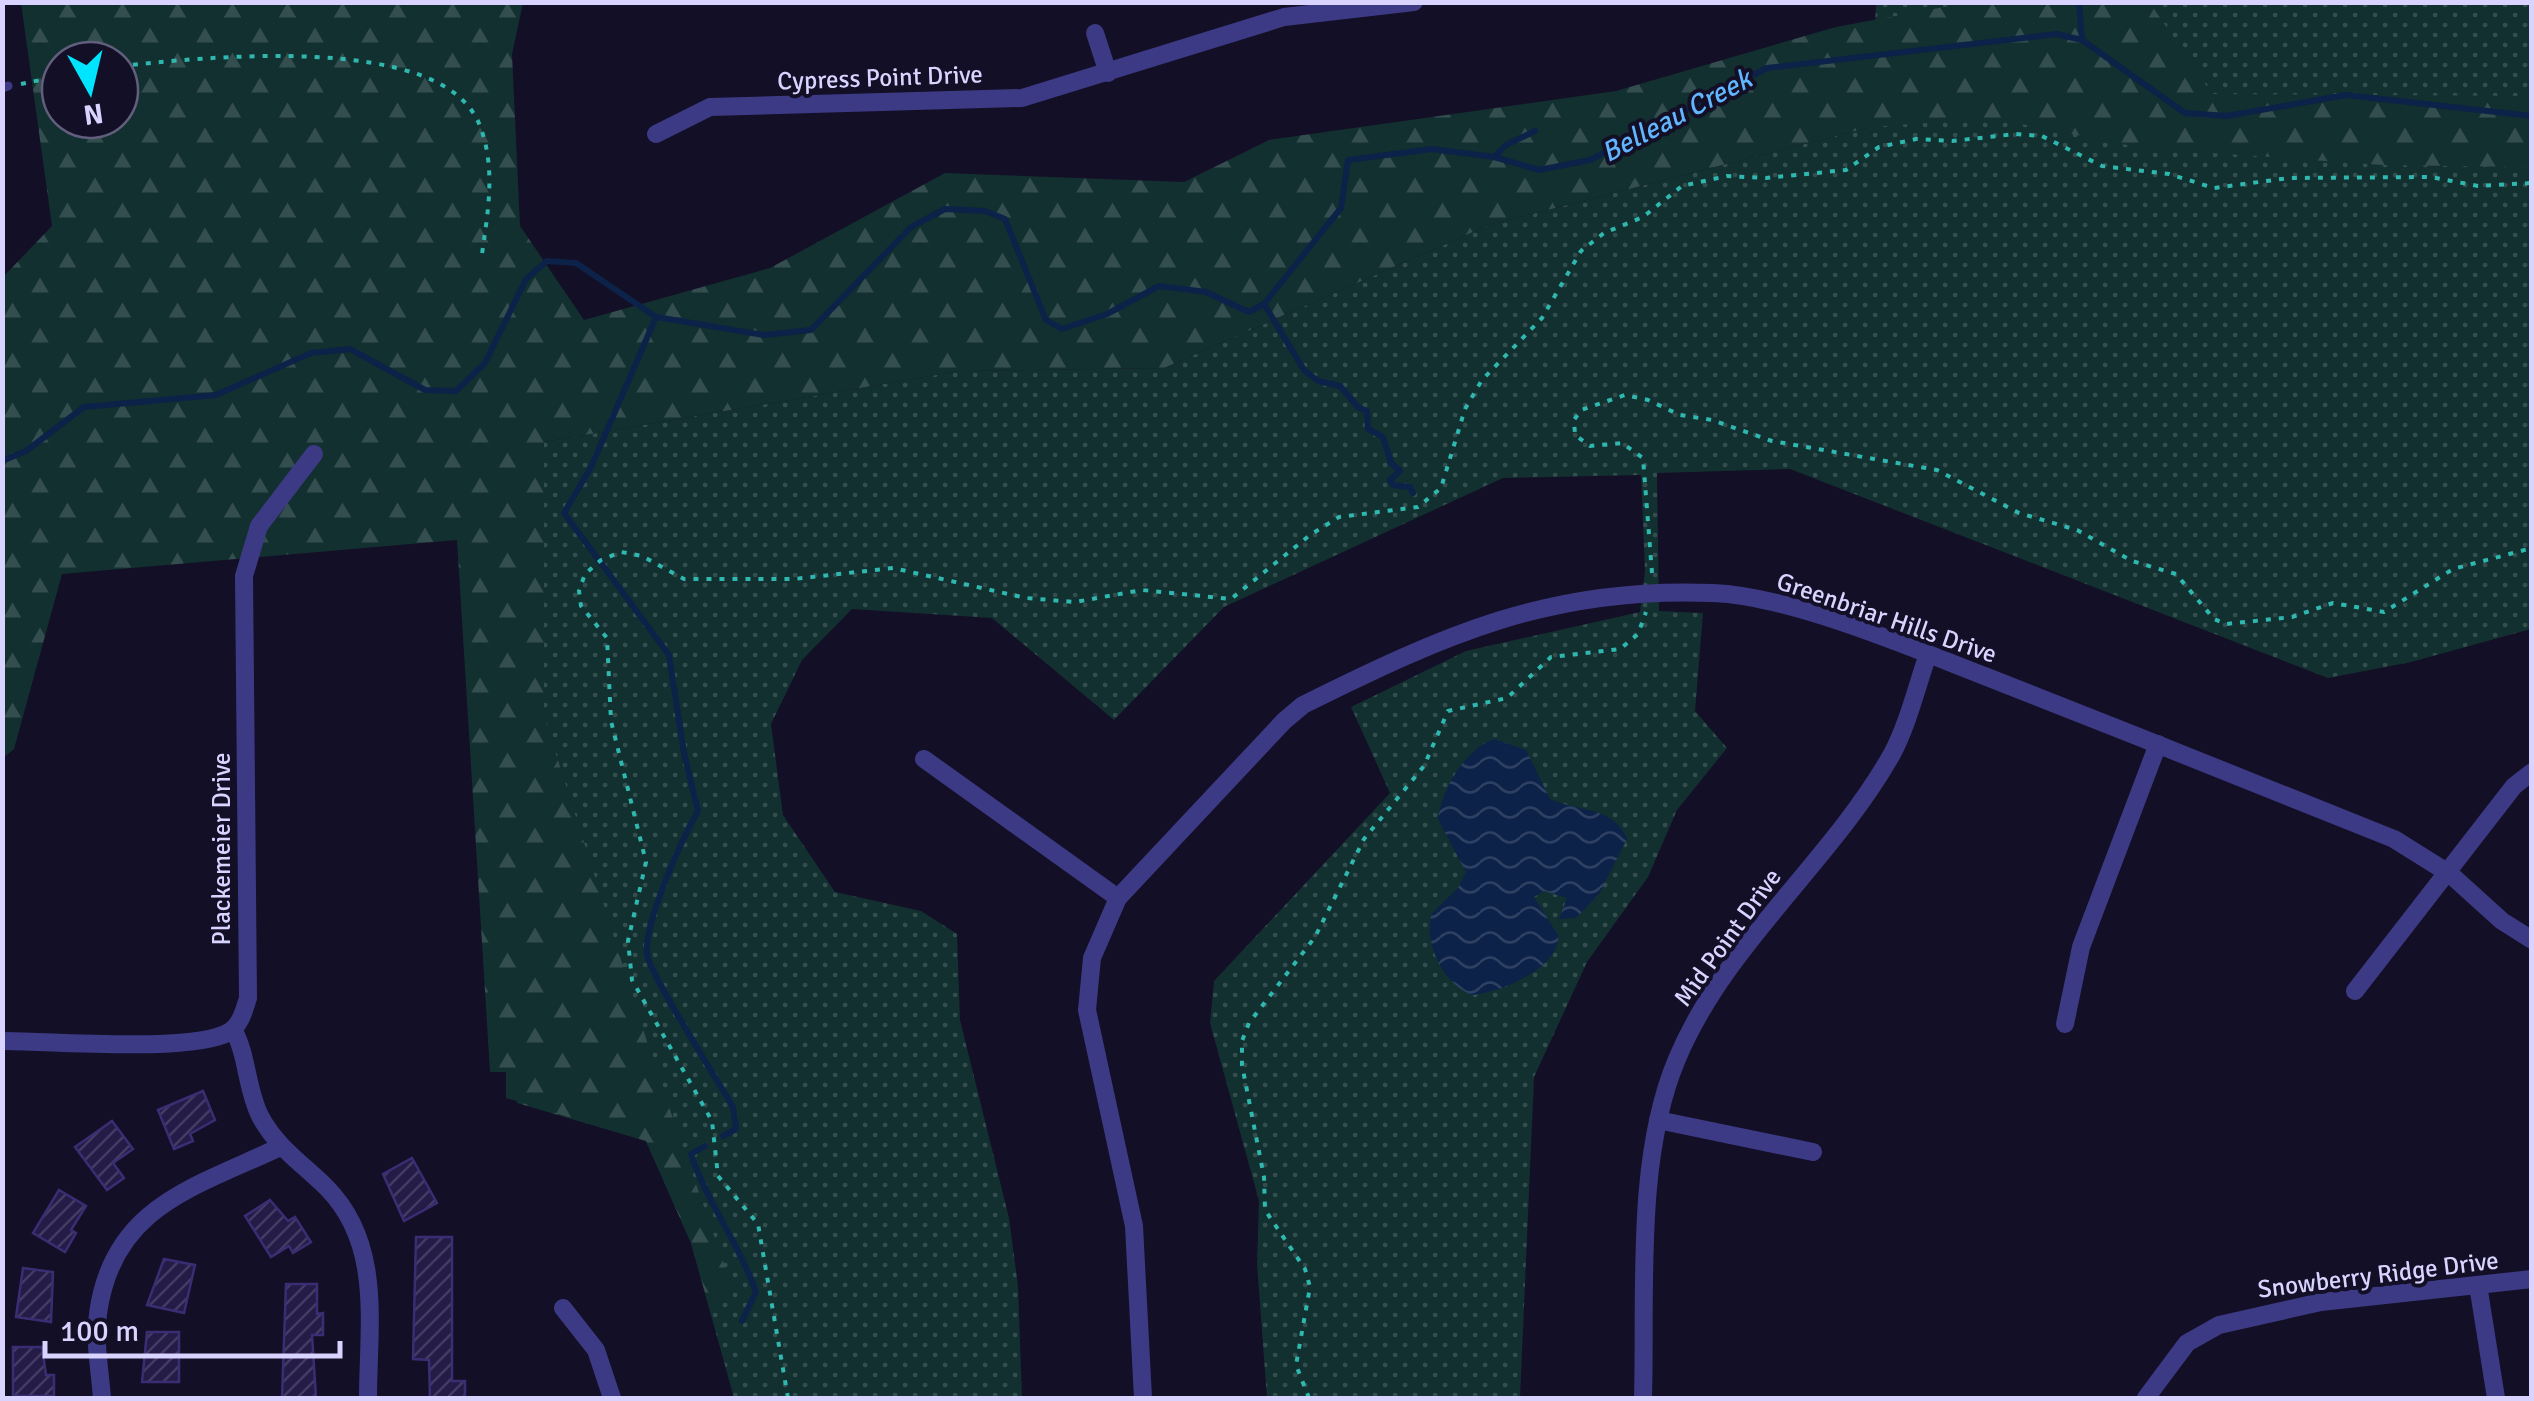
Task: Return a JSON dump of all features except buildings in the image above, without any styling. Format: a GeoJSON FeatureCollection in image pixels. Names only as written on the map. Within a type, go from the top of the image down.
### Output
{"type":"FeatureCollection","features":[{"type":"Feature","properties":{"kind":"street","name":"Cypress Point Drive"},"geometry":{"type":"LineString","coordinates":[[656,134],[710,107],[1022,98],[1194,42],[1284,18],[1414,2]]}},
{"type":"Feature","properties":{"kind":"street"},"geometry":{"type":"LineString","coordinates":[[1095,33],[1108,72]]}},
{"type":"Feature","properties":{"kind":"street","name":"Plackemeier Drive"},"geometry":{"type":"LineString","coordinates":[[233,1029],[248,998],[246,560],[259,526],[314,454]]}},
{"type":"Feature","properties":{"kind":"street","name":"Greenbriar Hills Drive"},"geometry":{"type":"LineString","coordinates":[[1142,1398],[1131,1204],[1087,1010],[1092,958],[1118,898],[1303,705],[1405,654],[1487,622],[1580,600],[1649,594],[1714,593],[1758,599],[1928,654],[2394,840],[2450,874],[2502,921],[2532,940]]}},
{"type":"Feature","properties":{"kind":"street","name":"Mid Point Drive"},"geometry":{"type":"LineString","coordinates":[[1642,1398],[1650,1173],[1658,1120],[1676,1061],[1700,1012],[1865,796],[1894,751],[1928,654]]}},
{"type":"Feature","properties":{"kind":"street"},"geometry":{"type":"LineString","coordinates":[[2065,1024],[2081,947],[2158,744]]}},
{"type":"Feature","properties":{"kind":"street"},"geometry":{"type":"LineString","coordinates":[[924,759],[1118,898]]}},
{"type":"Feature","properties":{"kind":"street"},"geometry":{"type":"LineString","coordinates":[[2355,992],[2450,874],[2514,786],[2532,772]]}},
{"type":"Feature","properties":{"kind":"street"},"geometry":{"type":"LineString","coordinates":[[2,1041],[181,1041],[212,1038],[233,1029],[260,1116],[280,1146],[328,1188],[354,1223],[363,1244],[368,1283],[368,1398]]}},
{"type":"Feature","properties":{"kind":"street"},"geometry":{"type":"LineString","coordinates":[[1658,1120],[1812,1152]]}},
{"type":"Feature","properties":{"kind":"street"},"geometry":{"type":"LineString","coordinates":[[102,1398],[97,1318],[103,1286],[125,1241],[174,1194],[280,1146]]}},
{"type":"Feature","properties":{"kind":"street","name":"Snowberry Ridge Drive"},"geometry":{"type":"LineString","coordinates":[[2146,1398],[2187,1343],[2219,1324],[2322,1302],[2532,1280]]}},
{"type":"Feature","properties":{"kind":"street"},"geometry":{"type":"LineString","coordinates":[[2478,1285],[2496,1398]]}},
{"type":"Feature","properties":{"kind":"street"},"geometry":{"type":"LineString","coordinates":[[563,1308],[596,1350],[612,1398]]}},
{"type":"Feature","properties":{"kind":"path"},"geometry":{"type":"LineString","coordinates":[[140,64],[208,57],[324,54],[373,62],[444,88],[466,102],[480,124],[487,154],[490,198],[482,254]]}},
{"type":"Feature","properties":{"kind":"path"},"geometry":{"type":"LineString","coordinates":[[5,87],[40,80]]}},
{"type":"Feature","properties":{"kind":"path"},"geometry":{"type":"LineString","coordinates":[[788,1398],[758,1224],[718,1176],[712,1121],[632,980],[628,941],[646,862],[611,721],[608,638],[581,606],[579,591],[585,574],[601,560],[622,552],[642,556],[684,579],[794,579],[893,568],[1026,598],[1075,602],[1142,590],[1232,600],[1310,535],[1340,518],[1418,507],[1441,488],[1465,409],[1482,380],[1542,318],[1581,250],[1604,233],[1644,217],[1682,186],[1726,176],[1766,178],[1846,170],[1878,146],[1916,139],[2042,136],[2102,166],[2168,174],[2214,188],[2289,178],[2431,177],[2478,186],[2532,183]]}},
{"type":"Feature","properties":{"kind":"path"},"geometry":{"type":"LineString","coordinates":[[1309,1398],[1296,1366],[1310,1287],[1304,1269],[1264,1210],[1260,1150],[1242,1065],[1242,1041],[1248,1023],[1315,937],[1364,839],[1424,766],[1448,712],[1506,698],[1551,657],[1620,648],[1638,634],[1652,578],[1643,458],[1622,442],[1590,446],[1575,435],[1574,420],[1581,410],[1625,396],[1772,441],[1937,470],[2019,513],[2077,530],[2132,561],[2176,574],[2214,619],[2226,624],[2292,617],[2332,603],[2384,612],[2453,569],[2532,548]]}},
{"type":"Feature","properties":{"kind":"green space"},"geometry":{"type":"Polygon","coordinates":[[[21,3],[523,3],[512,54],[520,226],[584,320],[770,268],[945,173],[1184,182],[1269,140],[1616,91],[1836,27],[1966,3],[2150,3],[2212,94],[2531,96],[2531,167],[2382,165],[2142,148],[1992,118],[1871,127],[1489,225],[1164,368],[959,371],[544,442],[544,716],[655,1067],[731,1284],[711,1314],[691,1243],[646,1141],[506,1098],[506,1072],[490,1072],[457,540],[62,574],[14,749],[3,758],[3,277],[52,226],[40,140],[140,140],[140,40],[40,40],[40,140],[21,3]]]}},
{"type":"Feature","properties":{"kind":"green space"},"geometry":{"type":"Polygon","coordinates":[[[1876,3],[2531,3],[2531,629],[2411,662],[2328,678],[1790,469],[1657,473],[1659,611],[1703,613],[1695,711],[1727,748],[1677,810],[1648,877],[1587,962],[1534,1077],[1520,1398],[1267,1398],[1257,1264],[1259,1201],[1210,1023],[1214,981],[1390,793],[1351,707],[1466,651],[1640,612],[1645,571],[1641,475],[1503,478],[1224,607],[1114,720],[992,618],[852,609],[802,660],[771,724],[783,815],[835,892],[921,911],[957,934],[960,1020],[1009,1218],[1018,1286],[1022,1398],[734,1398],[691,1243],[646,1141],[517,1103],[544,705],[544,442],[959,371],[1164,368],[1489,225],[1871,127],[1876,3]]]}},
{"type":"Feature","properties":{"kind":"water"},"geometry":{"type":"Polygon","coordinates":[[[1494,739],[1526,750],[1550,799],[1605,815],[1621,828],[1627,839],[1599,894],[1576,918],[1559,919],[1567,898],[1544,891],[1534,897],[1558,935],[1550,958],[1512,984],[1472,995],[1444,972],[1430,937],[1432,913],[1458,888],[1466,872],[1438,819],[1457,771],[1474,751],[1494,739]]]}},
{"type":"Feature","properties":{"kind":"waterway"},"geometry":{"type":"LineString","coordinates":[[2079,2],[2082,40]]}},
{"type":"Feature","properties":{"kind":"waterway","name":"Belleau Creek"},"geometry":{"type":"LineString","coordinates":[[2,461],[26,451],[84,407],[216,395],[311,353],[350,349],[425,390],[456,391],[485,363],[526,279],[547,261],[576,263],[656,317],[764,335],[811,330],[911,227],[945,209],[985,211],[1005,219],[1046,320],[1062,329],[1107,314],[1159,286],[1206,292],[1249,312],[1264,304],[1341,208],[1348,160],[1432,149],[1494,157],[1539,170],[1590,160],[1767,68],[2057,34],[2082,40],[2185,113],[2227,116],[2346,95],[2532,116]]}},
{"type":"Feature","properties":{"kind":"waterway"},"geometry":{"type":"LineString","coordinates":[[1494,157],[1506,145],[1535,131]]}},
{"type":"Feature","properties":{"kind":"waterway"},"geometry":{"type":"LineString","coordinates":[[1264,304],[1304,370],[1318,381],[1340,386],[1359,408],[1367,411],[1368,429],[1383,437],[1391,463],[1400,471],[1390,480],[1393,485],[1410,487],[1413,493]]}},
{"type":"Feature","properties":{"kind":"waterway"},"geometry":{"type":"LineString","coordinates":[[656,317],[591,467],[564,513],[669,655],[684,753],[698,811],[658,902],[647,954],[671,1004],[733,1107],[736,1129],[723,1136]]}},
{"type":"Feature","properties":{"kind":"waterway"},"geometry":{"type":"LineString","coordinates":[[705,1146],[691,1154],[756,1292],[742,1321]]}}]}
